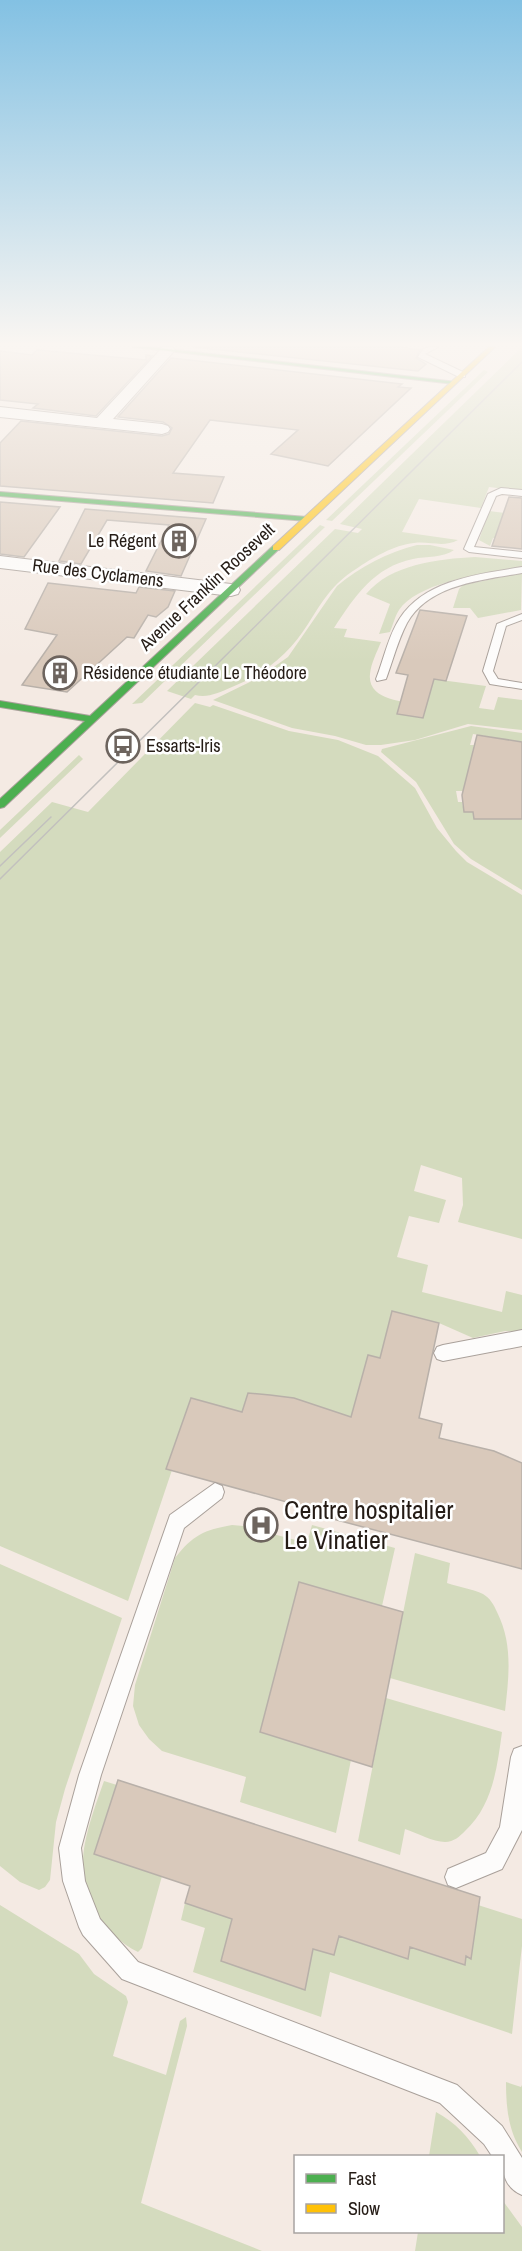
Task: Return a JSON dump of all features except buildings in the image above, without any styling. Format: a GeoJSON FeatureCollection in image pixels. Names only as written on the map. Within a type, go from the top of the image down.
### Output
{"type":"FeatureCollection","features":[{"type":"Feature","properties":{"kind":"main road","name":"Avenue Franklin Roosevelt"},"geometry":{"type":"LineString","coordinates":[[0,805],[379,452]]}},
{"type":"Feature","properties":{"kind":"main road"},"geometry":{"type":"LineString","coordinates":[[0,494],[307,519]]}},
{"type":"Feature","properties":{"kind":"main road"},"geometry":{"type":"LineString","coordinates":[[0,704],[90,719]]}},
{"type":"Feature","properties":{"kind":"street","name":"Rue des Cyclamens"},"geometry":{"type":"LineString","coordinates":[[0,562],[231,590]]}},
{"type":"Feature","properties":{"kind":"lane"},"geometry":{"type":"LineString","coordinates":[[522,493],[501,491],[492,494],[469,549],[522,555]]}},
{"type":"Feature","properties":{"kind":"lane"},"geometry":{"type":"LineString","coordinates":[[381,679],[405,618],[421,601],[437,591],[473,580],[522,570]]}},
{"type":"Feature","properties":{"kind":"lane"},"geometry":{"type":"LineString","coordinates":[[522,617],[502,624],[488,671],[494,682],[522,686]]}},
{"type":"Feature","properties":{"kind":"lane"},"geometry":{"type":"LineString","coordinates":[[443,1353],[522,1338]]}},
{"type":"Feature","properties":{"kind":"lane"},"geometry":{"type":"LineString","coordinates":[[215,1492],[177,1522],[90,1775],[70,1848],[74,1881],[91,1927],[130,1971],[448,2094],[493,2135],[522,2182]]}},
{"type":"Feature","properties":{"kind":"lane"},"geometry":{"type":"LineString","coordinates":[[456,1877],[494,1861],[512,1830],[522,1757]]}},
{"type":"Feature","properties":{"kind":"green space"},"geometry":{"type":"Polygon","coordinates":[[[398,452],[404,452],[332,521],[326,520],[398,452]]]}},
{"type":"Feature","properties":{"kind":"green space"},"geometry":{"type":"Polygon","coordinates":[[[414,452],[522,452],[522,491],[489,487],[481,508],[419,499],[402,532],[458,540],[447,544],[420,543],[399,546],[348,574],[334,587],[285,653],[276,662],[244,682],[213,694],[195,695],[191,699],[167,691],[335,529],[358,533],[362,529],[340,524],[414,452]]]}},
{"type":"Feature","properties":{"kind":"green space"},"geometry":{"type":"Polygon","coordinates":[[[489,511],[505,513],[501,519],[498,539],[493,538],[490,546],[479,540],[489,511]]]}},
{"type":"Feature","properties":{"kind":"green space"},"geometry":{"type":"Polygon","coordinates":[[[320,525],[325,527],[142,703],[132,704],[320,525]]]}},
{"type":"Feature","properties":{"kind":"green space"},"geometry":{"type":"Polygon","coordinates":[[[417,545],[454,550],[440,556],[399,563],[376,576],[358,594],[334,628],[347,629],[344,637],[381,642],[370,674],[374,689],[380,694],[388,698],[422,704],[433,679],[486,686],[479,708],[494,710],[498,697],[522,700],[522,730],[468,724],[415,740],[366,745],[335,736],[292,728],[213,700],[258,678],[288,657],[337,586],[346,579],[385,556],[417,545]]]}},
{"type":"Feature","properties":{"kind":"green space"},"geometry":{"type":"Polygon","coordinates":[[[475,557],[522,561],[522,566],[474,575],[422,592],[399,610],[390,632],[379,634],[390,604],[366,594],[376,584],[388,576],[416,565],[446,559],[475,557]]]}},
{"type":"Feature","properties":{"kind":"green space"},"geometry":{"type":"Polygon","coordinates":[[[522,573],[521,610],[478,618],[470,608],[453,608],[459,589],[463,585],[522,573]]]}},
{"type":"Feature","properties":{"kind":"green space"},"geometry":{"type":"Polygon","coordinates":[[[195,703],[210,707],[213,705],[289,731],[338,740],[378,756],[415,788],[437,828],[467,862],[522,895],[522,1239],[458,1222],[463,1205],[462,1178],[421,1165],[414,1191],[446,1200],[439,1223],[409,1216],[397,1257],[428,1265],[422,1292],[502,1312],[506,1291],[522,1295],[522,1332],[505,1331],[473,1338],[439,1323],[392,1311],[380,1358],[368,1355],[361,1422],[306,1403],[263,1394],[248,1393],[242,1412],[191,1398],[172,1470],[128,1601],[0,1546],[0,852],[52,802],[88,812],[195,703]]]}},
{"type":"Feature","properties":{"kind":"green space"},"geometry":{"type":"Polygon","coordinates":[[[471,726],[522,733],[522,742],[473,734],[470,745],[474,745],[472,753],[522,791],[456,791],[458,802],[462,802],[464,812],[473,812],[474,819],[522,819],[522,890],[471,859],[454,844],[416,782],[381,752],[382,749],[471,726]]]}},
{"type":"Feature","properties":{"kind":"green space"},"geometry":{"type":"Polygon","coordinates":[[[79,755],[83,759],[0,838],[0,830],[79,755]]]}},
{"type":"Feature","properties":{"kind":"green space"},"geometry":{"type":"Polygon","coordinates":[[[232,1525],[307,1543],[312,1525],[395,1548],[382,1606],[299,1582],[260,1732],[351,1760],[336,1833],[240,1802],[246,1777],[162,1751],[139,1725],[133,1706],[135,1685],[175,1558],[200,1535],[232,1525]]]}},
{"type":"Feature","properties":{"kind":"green space"},"geometry":{"type":"Polygon","coordinates":[[[415,1553],[450,1563],[447,1583],[483,1594],[495,1607],[508,1648],[505,1711],[390,1678],[415,1553]]]}},
{"type":"Feature","properties":{"kind":"green space"},"geometry":{"type":"Polygon","coordinates":[[[0,1564],[122,1618],[65,1789],[56,1822],[50,1880],[45,1887],[39,1890],[20,1882],[0,1866],[0,1564]]]}},
{"type":"Feature","properties":{"kind":"green space"},"geometry":{"type":"Polygon","coordinates":[[[386,1698],[502,1732],[488,1798],[474,1821],[459,1837],[448,1842],[435,1841],[405,1829],[400,1855],[358,1841],[386,1698]]]}},
{"type":"Feature","properties":{"kind":"green space"},"geometry":{"type":"Polygon","coordinates":[[[104,1781],[117,1785],[162,1876],[142,1948],[138,1952],[124,1944],[102,1920],[94,1906],[84,1876],[85,1843],[104,1781]]]}},
{"type":"Feature","properties":{"kind":"green space"},"geometry":{"type":"Polygon","coordinates":[[[185,1903],[232,1919],[222,1961],[305,1989],[313,1949],[334,1955],[339,1936],[407,1959],[410,1947],[464,1965],[466,1956],[470,1959],[478,1905],[522,1919],[522,1946],[512,2034],[330,1972],[321,2017],[193,1972],[205,1928],[181,1920],[185,1903]]]}},
{"type":"Feature","properties":{"kind":"green space"},"geometry":{"type":"Polygon","coordinates":[[[0,1905],[79,1954],[94,1974],[126,1996],[128,2002],[113,2056],[166,2075],[180,2021],[186,2017],[187,2026],[141,2203],[262,2251],[0,2251],[0,1905]]]}},
{"type":"Feature","properties":{"kind":"green space"},"geometry":{"type":"Polygon","coordinates":[[[506,2082],[521,2087],[522,2085],[522,2152],[517,2144],[509,2118],[506,2082]]]}},
{"type":"Feature","properties":{"kind":"green space"},"geometry":{"type":"Polygon","coordinates":[[[436,2112],[461,2131],[479,2155],[429,2155],[436,2112]]]}},
{"type":"Feature","properties":{"kind":"green space"},"geometry":{"type":"Polygon","coordinates":[[[504,2202],[522,2227],[522,2251],[415,2251],[418,2233],[504,2233],[504,2202]]]}},
{"type":"Feature","properties":{"kind":"tram line"},"geometry":{"type":"LineString","coordinates":[[0,879],[431,452]]}},
{"type":"Feature","properties":{"kind":"tram line"},"geometry":{"type":"LineString","coordinates":[[0,866],[51,817]]}},
{"type":"Feature","properties":{"kind":"traffic: fast"},"geometry":{"type":"LineString","coordinates":[[0,494],[307,519]]}},
{"type":"Feature","properties":{"kind":"traffic: fast"},"geometry":{"type":"LineString","coordinates":[[0,805],[276,548]]}},
{"type":"Feature","properties":{"kind":"traffic: fast"},"geometry":{"type":"LineString","coordinates":[[0,704],[90,719]]}},
{"type":"Feature","properties":{"kind":"traffic: slow"},"geometry":{"type":"LineString","coordinates":[[276,548],[379,452]]}},
{"type":"Feature","properties":{"kind":"place","name":"Le Régent"},"geometry":{"type":"Point","coordinates":[179,541]}},
{"type":"Feature","properties":{"kind":"place","name":"Résidence étudiante Le Théodore"},"geometry":{"type":"Point","coordinates":[60,673]}},
{"type":"Feature","properties":{"kind":"place","name":"Essarts-Iris"},"geometry":{"type":"Point","coordinates":[123,746]}},
{"type":"Feature","properties":{"kind":"place","name":"Centre hospitalier Le Vinatier"},"geometry":{"type":"Point","coordinates":[261,1525]}}]}
